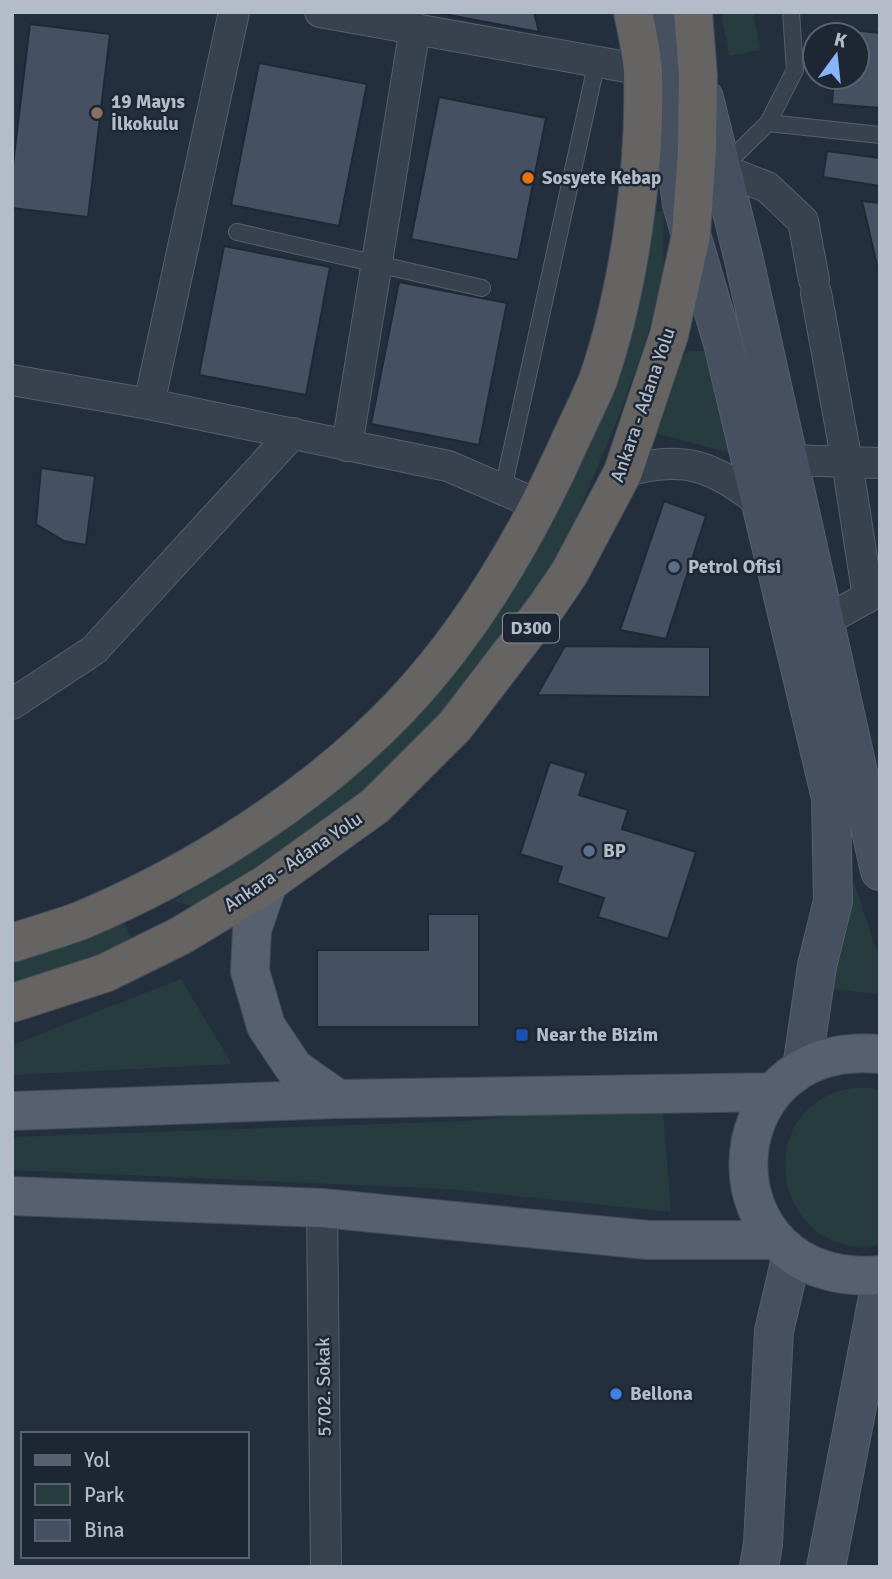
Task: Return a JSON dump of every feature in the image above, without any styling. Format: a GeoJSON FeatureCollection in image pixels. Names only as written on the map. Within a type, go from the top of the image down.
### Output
{"type":"FeatureCollection","features":[{"type":"Feature","properties":{"kind":"highway","name":"D300"},"geometry":{"type":"LineString","coordinates":[[12,943],[79,921],[151,888],[257,826],[330,772],[400,707],[452,646],[505,569],[541,506],[597,380],[623,284],[641,161],[643,70],[633,12]]}},
{"type":"Feature","properties":{"kind":"highway","name":"Ankara - Adana Yolu"},"geometry":{"type":"LineString","coordinates":[[12,1003],[105,973],[180,936],[268,883],[375,806],[455,726],[562,583],[623,472],[669,335],[691,235],[697,150],[698,76],[693,12]]}},
{"type":"Feature","properties":{"kind":"main road"},"geometry":{"type":"LineString","coordinates":[[662,12],[682,204],[723,343],[831,798],[833,901],[788,1080]]}},
{"type":"Feature","properties":{"kind":"main road"},"geometry":{"type":"LineString","coordinates":[[698,76],[880,871]]}},
{"type":"Feature","properties":{"kind":"main road"},"geometry":{"type":"LineString","coordinates":[[268,883],[252,930],[250,971],[266,1026],[294,1068],[338,1098]]}},
{"type":"Feature","properties":{"kind":"main road"},"geometry":{"type":"LineString","coordinates":[[880,1054],[857,1052],[829,1056],[788,1080],[760,1111],[751,1132],[747,1155],[753,1201],[763,1222],[784,1247],[812,1266],[835,1274],[880,1275]]}},
{"type":"Feature","properties":{"kind":"main road"},"geometry":{"type":"LineString","coordinates":[[12,1111],[788,1080]]}},
{"type":"Feature","properties":{"kind":"main road"},"geometry":{"type":"LineString","coordinates":[[12,1196],[323,1208],[648,1240],[784,1247]]}},
{"type":"Feature","properties":{"kind":"main road"},"geometry":{"type":"LineString","coordinates":[[759,1567],[764,1544],[774,1331],[784,1247]]}},
{"type":"Feature","properties":{"kind":"main road"},"geometry":{"type":"LineString","coordinates":[[826,1567],[849,1455],[869,1392],[880,1287]]}},
{"type":"Feature","properties":{"kind":"street"},"geometry":{"type":"LineString","coordinates":[[149,404],[234,12]]}},
{"type":"Feature","properties":{"kind":"street"},"geometry":{"type":"LineString","coordinates":[[320,12],[643,70]]}},
{"type":"Feature","properties":{"kind":"street"},"geometry":{"type":"LineString","coordinates":[[347,446],[415,28]]}},
{"type":"Feature","properties":{"kind":"street"},"geometry":{"type":"LineString","coordinates":[[721,169],[767,187],[803,221],[847,462],[868,597],[823,622]]}},
{"type":"Feature","properties":{"kind":"street"},"geometry":{"type":"LineString","coordinates":[[12,380],[149,404],[448,466],[541,506]]}},
{"type":"Feature","properties":{"kind":"street"},"geometry":{"type":"LineString","coordinates":[[12,704],[94,650],[293,433]]}},
{"type":"Feature","properties":{"kind":"street"},"geometry":{"type":"LineString","coordinates":[[788,460],[880,463]]}},
{"type":"Feature","properties":{"kind":"street"},"geometry":{"type":"LineString","coordinates":[[623,472],[652,464],[679,463],[710,470],[730,479],[762,504]]}},
{"type":"Feature","properties":{"kind":"street","name":"5702. Sokak"},"geometry":{"type":"LineString","coordinates":[[323,1208],[326,1567]]}},
{"type":"Feature","properties":{"kind":"lane"},"geometry":{"type":"LineString","coordinates":[[721,169],[768,123],[796,70],[790,12]]}},
{"type":"Feature","properties":{"kind":"lane"},"geometry":{"type":"LineString","coordinates":[[503,489],[597,61]]}},
{"type":"Feature","properties":{"kind":"lane"},"geometry":{"type":"LineString","coordinates":[[768,123],[880,135]]}},
{"type":"Feature","properties":{"kind":"lane"},"geometry":{"type":"LineString","coordinates":[[237,232],[482,288]]}},
{"type":"Feature","properties":{"kind":"green space"},"geometry":{"type":"Polygon","coordinates":[[[721,12],[753,12],[760,50],[729,56],[721,12]]]}},
{"type":"Feature","properties":{"kind":"green space"},"geometry":{"type":"Polygon","coordinates":[[[663,211],[664,273],[646,340],[618,418],[576,518],[542,583],[492,657],[374,794],[209,912],[174,901],[222,866],[494,609],[641,213],[663,211]]]}},
{"type":"Feature","properties":{"kind":"green space"},"geometry":{"type":"Polygon","coordinates":[[[690,351],[705,351],[716,365],[735,454],[654,433],[677,360],[690,351]]]}},
{"type":"Feature","properties":{"kind":"green space"},"geometry":{"type":"Polygon","coordinates":[[[854,882],[880,961],[880,994],[831,989],[854,882]]]}},
{"type":"Feature","properties":{"kind":"green space"},"geometry":{"type":"Polygon","coordinates":[[[123,921],[135,945],[12,997],[12,956],[123,921]]]}},
{"type":"Feature","properties":{"kind":"green space"},"geometry":{"type":"Polygon","coordinates":[[[181,979],[232,1064],[12,1075],[12,1045],[181,979]]]}},
{"type":"Feature","properties":{"kind":"green space"},"geometry":{"type":"Polygon","coordinates":[[[847,1089],[880,1090],[880,1245],[845,1244],[817,1231],[798,1210],[787,1182],[786,1153],[795,1126],[815,1103],[847,1089]]]}},
{"type":"Feature","properties":{"kind":"green space"},"geometry":{"type":"Polygon","coordinates":[[[662,1100],[671,1212],[450,1189],[12,1170],[12,1137],[467,1121],[662,1100]]]}},
{"type":"Feature","properties":{"kind":"building"},"geometry":{"type":"Polygon","coordinates":[[[433,12],[534,12],[539,32],[433,12]]]}},
{"type":"Feature","properties":{"kind":"building"},"geometry":{"type":"Polygon","coordinates":[[[30,24],[110,34],[88,217],[12,208],[12,173],[30,24]]]}},
{"type":"Feature","properties":{"kind":"building"},"geometry":{"type":"Polygon","coordinates":[[[871,32],[880,33],[880,108],[832,104],[833,91],[871,91],[871,32]]]}},
{"type":"Feature","properties":{"kind":"building"},"geometry":{"type":"Polygon","coordinates":[[[259,63],[367,84],[339,226],[231,205],[259,63]]]}},
{"type":"Feature","properties":{"kind":"building"},"geometry":{"type":"Polygon","coordinates":[[[439,97],[546,118],[518,260],[411,239],[439,97]]]}},
{"type":"Feature","properties":{"kind":"building"},"geometry":{"type":"Polygon","coordinates":[[[827,151],[880,158],[880,186],[823,177],[827,151]]]}},
{"type":"Feature","properties":{"kind":"building"},"geometry":{"type":"Polygon","coordinates":[[[862,201],[880,203],[880,278],[862,201]]]}},
{"type":"Feature","properties":{"kind":"building"},"geometry":{"type":"Polygon","coordinates":[[[224,246],[330,267],[306,395],[199,375],[224,246]]]}},
{"type":"Feature","properties":{"kind":"building"},"geometry":{"type":"Polygon","coordinates":[[[399,282],[507,303],[479,445],[371,424],[399,282]]]}},
{"type":"Feature","properties":{"kind":"building"},"geometry":{"type":"Polygon","coordinates":[[[41,468],[95,476],[86,545],[64,541],[36,524],[41,468]]]}},
{"type":"Feature","properties":{"kind":"building"},"geometry":{"type":"Polygon","coordinates":[[[664,501],[706,516],[666,639],[620,630],[664,501]]]}},
{"type":"Feature","properties":{"kind":"building"},"geometry":{"type":"Polygon","coordinates":[[[565,646],[710,647],[710,697],[537,695],[565,646]]]}},
{"type":"Feature","properties":{"kind":"building"},"geometry":{"type":"Polygon","coordinates":[[[550,762],[586,773],[579,795],[628,810],[622,829],[696,852],[668,939],[598,917],[604,898],[557,883],[562,867],[520,854],[550,762]]]}},
{"type":"Feature","properties":{"kind":"building"},"geometry":{"type":"Polygon","coordinates":[[[428,914],[479,914],[479,1027],[317,1027],[317,950],[428,950],[428,914]]]}},
{"type":"Feature","properties":{"kind":"place","name":"19 Mayıs İlkokulu"},"geometry":{"type":"Point","coordinates":[97,113]}},
{"type":"Feature","properties":{"kind":"place","name":"Sosyete Kebap"},"geometry":{"type":"Point","coordinates":[528,178]}},
{"type":"Feature","properties":{"kind":"place","name":"Petrol Ofisi"},"geometry":{"type":"Point","coordinates":[674,567]}},
{"type":"Feature","properties":{"kind":"place","name":"BP"},"geometry":{"type":"Point","coordinates":[589,851]}},
{"type":"Feature","properties":{"kind":"place","name":"Near the Bizim"},"geometry":{"type":"Point","coordinates":[522,1035]}},
{"type":"Feature","properties":{"kind":"place","name":"Bellona"},"geometry":{"type":"Point","coordinates":[616,1394]}}]}
